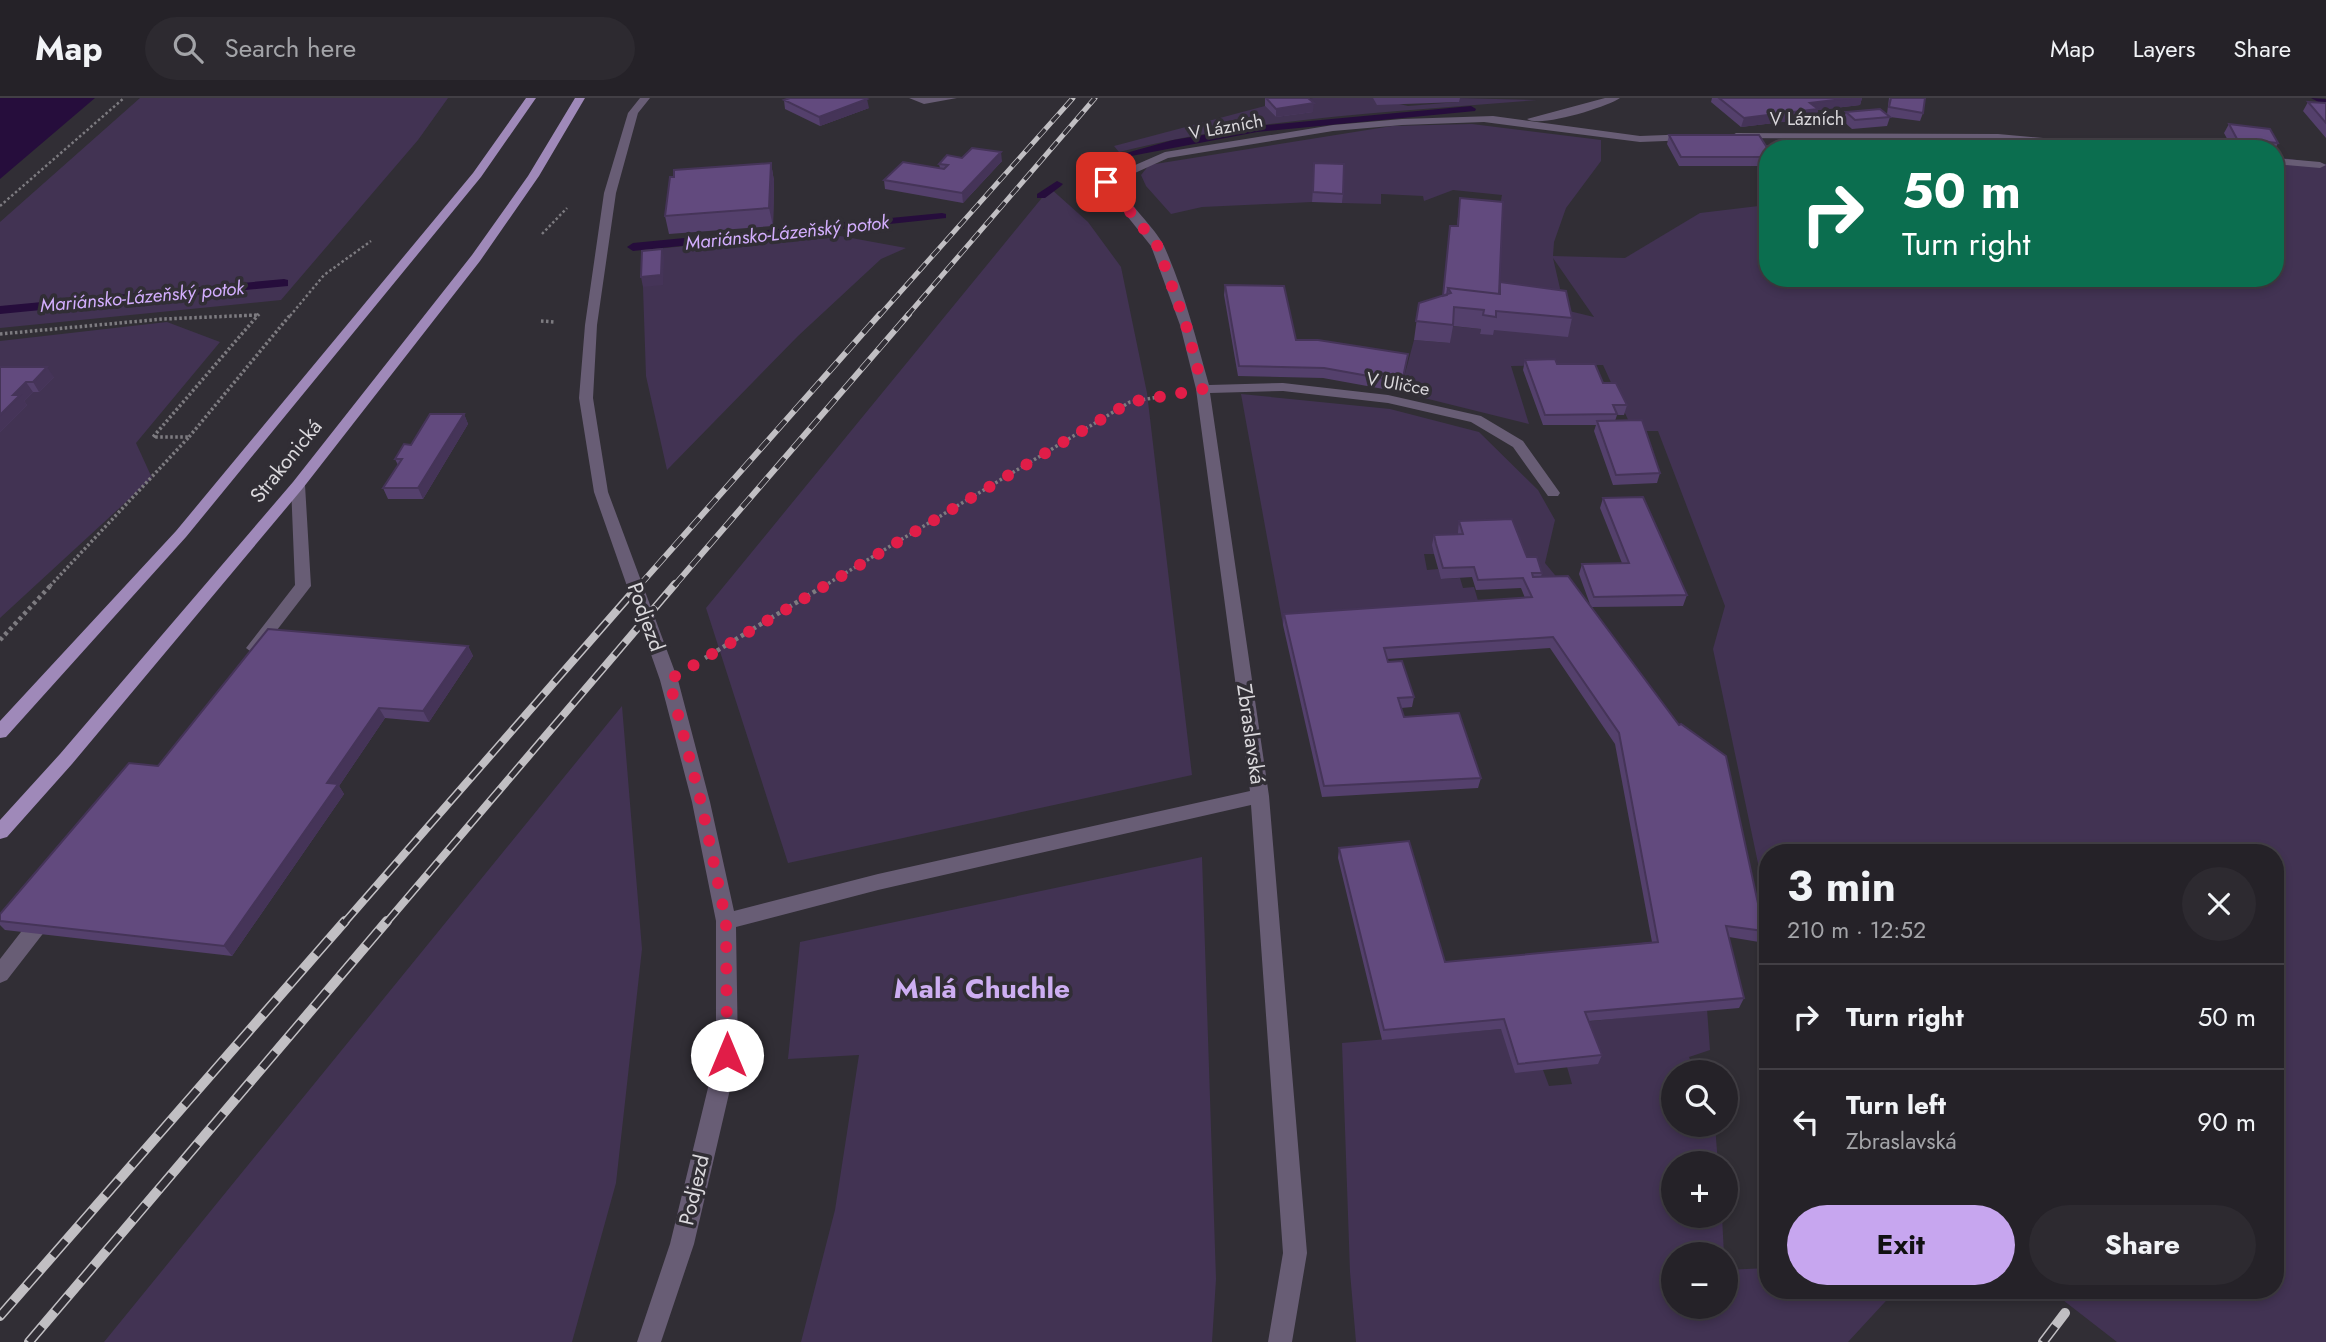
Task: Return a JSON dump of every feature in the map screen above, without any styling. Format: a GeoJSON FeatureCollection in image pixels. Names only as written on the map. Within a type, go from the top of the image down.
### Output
{"type":"FeatureCollection","features":[{"type":"Feature","properties":{"kind":"main road","name":"Strakonická"},"geometry":{"type":"LineString","coordinates":[[0,732],[181,534],[477,175],[531,98]]}},
{"type":"Feature","properties":{"kind":"main road","name":"Strakonická"},"geometry":{"type":"LineString","coordinates":[[0,832],[66,759],[298,485],[477,258],[533,176],[580,98]]}},
{"type":"Feature","properties":{"kind":"street","name":"Podjezd"},"geometry":{"type":"LineString","coordinates":[[645,98],[633,113],[610,193],[591,325],[586,398],[601,492],[669,680],[701,802],[726,921],[727,1055],[681,1244],[649,1342]]}},
{"type":"Feature","properties":{"kind":"street"},"geometry":{"type":"LineString","coordinates":[[919,100],[952,98]]}},
{"type":"Feature","properties":{"kind":"street","name":"V Lázních"},"geometry":{"type":"LineString","coordinates":[[1106,182],[1165,155],[1251,140],[1347,126],[1458,118],[1534,119],[1565,114],[1615,98]]}},
{"type":"Feature","properties":{"kind":"street","name":"V Lázních"},"geometry":{"type":"LineString","coordinates":[[1482,119],[1640,139],[1707,137]]}},
{"type":"Feature","properties":{"kind":"street","name":"V Lázních"},"geometry":{"type":"LineString","coordinates":[[1720,137],[1998,137],[2032,140]]}},
{"type":"Feature","properties":{"kind":"street","name":"Zbraslavská"},"geometry":{"type":"LineString","coordinates":[[1092,155],[1106,182],[1157,245],[1186,325],[1203,389],[1260,796],[1295,1253],[1280,1342]]}},
{"type":"Feature","properties":{"kind":"street"},"geometry":{"type":"LineString","coordinates":[[2284,162],[2320,165]]}},
{"type":"Feature","properties":{"kind":"street","name":"V Uličce"},"geometry":{"type":"LineString","coordinates":[[1203,389],[1296,388],[1388,399],[1476,419],[1518,444],[1553,493]]}},
{"type":"Feature","properties":{"kind":"street"},"geometry":{"type":"LineString","coordinates":[[244,662],[303,586],[298,485]]}},
{"type":"Feature","properties":{"kind":"street"},"geometry":{"type":"LineString","coordinates":[[726,921],[878,882],[1260,796]]}},
{"type":"Feature","properties":{"kind":"street"},"geometry":{"type":"LineString","coordinates":[[0,974],[59,898]]}},
{"type":"Feature","properties":{"kind":"path"},"geometry":{"type":"LineString","coordinates":[[0,206],[124,98]]}},
{"type":"Feature","properties":{"kind":"path"},"geometry":{"type":"LineString","coordinates":[[0,640],[189,437],[324,275],[377,237]]}},
{"type":"Feature","properties":{"kind":"path"},"geometry":{"type":"LineString","coordinates":[[0,334],[163,319],[258,314],[153,437],[189,437]]}},
{"type":"Feature","properties":{"kind":"path"},"geometry":{"type":"LineString","coordinates":[[669,680],[1130,402],[1203,389]]}},
{"type":"Feature","properties":{"kind":"shaded area"},"geometry":{"type":"Polygon","coordinates":[[[0,98],[95,98],[0,179],[0,98]]]}},
{"type":"Feature","properties":{"kind":"shaded area"},"geometry":{"type":"Polygon","coordinates":[[[140,98],[448,98],[418,140],[281,300],[0,328],[0,222],[140,98]]]}},
{"type":"Feature","properties":{"kind":"shaded area"},"geometry":{"type":"Polygon","coordinates":[[[1373,98],[1408,106],[1458,102],[1456,98],[1537,100],[1275,123],[1171,140],[1119,152],[1114,146],[1265,106],[1276,117],[1301,100],[1373,98]]]}},
{"type":"Feature","properties":{"kind":"shaded area"},"geometry":{"type":"Polygon","coordinates":[[[1472,124],[1601,140],[1601,161],[1566,208],[1554,242],[1553,256],[1625,258],[1700,213],[1759,206],[1759,287],[2284,287],[2284,158],[2326,164],[2326,1342],[2117,1342],[2062,1299],[2284,1299],[2284,844],[1759,844],[1759,868],[1713,649],[1725,606],[1658,431],[1639,431],[1630,424],[1603,365],[1511,366],[1529,424],[1400,392],[1414,340],[1450,343],[1451,326],[1481,329],[1480,334],[1497,301],[1499,211],[1502,195],[1453,190],[1424,201],[1423,196],[1381,194],[1381,204],[1342,203],[1343,173],[1314,172],[1312,202],[1202,207],[1171,214],[1146,186],[1141,175],[1149,165],[1392,126],[1472,124]],[[1553,258],[1565,310],[1594,317],[1553,258]]]}},
{"type":"Feature","properties":{"kind":"shaded area"},"geometry":{"type":"Polygon","coordinates":[[[1050,188],[1088,222],[1121,267],[1147,393],[1192,775],[788,863],[706,608],[1050,188]]]}},
{"type":"Feature","properties":{"kind":"shaded area"},"geometry":{"type":"Polygon","coordinates":[[[824,233],[906,248],[881,259],[798,336],[667,470],[646,376],[642,258],[644,250],[824,233]]]}},
{"type":"Feature","properties":{"kind":"shaded area"},"geometry":{"type":"Polygon","coordinates":[[[167,322],[220,342],[136,443],[152,478],[0,618],[0,341],[167,322]]]}},
{"type":"Feature","properties":{"kind":"shaded area"},"geometry":{"type":"Polygon","coordinates":[[[1241,394],[1390,409],[1479,432],[1538,490],[1555,520],[1545,563],[1564,586],[1531,587],[1458,532],[1461,544],[1434,554],[1424,554],[1427,570],[1438,569],[1442,579],[1460,578],[1463,588],[1474,587],[1481,611],[1283,625],[1241,394]]]}},
{"type":"Feature","properties":{"kind":"shaded area"},"geometry":{"type":"Polygon","coordinates":[[[622,706],[642,949],[616,1183],[572,1342],[104,1342],[622,706]]]}},
{"type":"Feature","properties":{"kind":"shaded area"},"geometry":{"type":"Polygon","coordinates":[[[1202,857],[1216,1279],[1212,1342],[801,1342],[835,1210],[859,1055],[788,1059],[800,942],[1202,857]]]}},
{"type":"Feature","properties":{"kind":"shaded area"},"geometry":{"type":"Polygon","coordinates":[[[1707,1009],[1710,1050],[1689,1057],[1690,1060],[1661,1060],[1661,1137],[1716,1137],[1717,1151],[1661,1151],[1661,1228],[1723,1228],[1723,1242],[1661,1242],[1661,1319],[1738,1319],[1738,1269],[1759,1268],[1759,1299],[1888,1299],[1848,1342],[1356,1342],[1350,1272],[1342,1043],[1501,1029],[1543,1070],[1549,1086],[1572,1084],[1567,1067],[1582,1022],[1707,1009]]]}},
{"type":"Feature","properties":{"kind":"building"},"geometry":{"type":"Polygon","coordinates":[[[1266,98],[1308,98],[1314,103],[1276,109],[1266,98]]]}},
{"type":"Feature","properties":{"kind":"building"},"geometry":{"type":"Polygon","coordinates":[[[1719,98],[1851,98],[1810,103],[1818,109],[1744,118],[1719,98]]]}},
{"type":"Feature","properties":{"kind":"building"},"geometry":{"type":"Polygon","coordinates":[[[1891,98],[1925,98],[1923,113],[1889,107],[1891,98]]]}},
{"type":"Feature","properties":{"kind":"building"},"geometry":{"type":"Polygon","coordinates":[[[867,99],[819,117],[784,100],[867,99]]]}},
{"type":"Feature","properties":{"kind":"building"},"geometry":{"type":"Polygon","coordinates":[[[2308,102],[2326,103],[2326,123],[2308,102]]]}},
{"type":"Feature","properties":{"kind":"building"},"geometry":{"type":"Polygon","coordinates":[[[1880,109],[1890,117],[1855,120],[1846,112],[1880,109]]]}},
{"type":"Feature","properties":{"kind":"building"},"geometry":{"type":"Polygon","coordinates":[[[2229,124],[2270,129],[2276,140],[2247,140],[2237,139],[2229,124]]]}},
{"type":"Feature","properties":{"kind":"building"},"geometry":{"type":"Polygon","coordinates":[[[1669,135],[1759,135],[1762,140],[1759,140],[1759,157],[1681,157],[1669,135]]]}},
{"type":"Feature","properties":{"kind":"building"},"geometry":{"type":"Polygon","coordinates":[[[972,148],[1001,152],[962,193],[884,180],[903,162],[944,169],[948,165],[939,164],[947,155],[962,158],[972,148]]]}},
{"type":"Feature","properties":{"kind":"building"},"geometry":{"type":"Polygon","coordinates":[[[771,163],[769,208],[665,216],[670,177],[674,177],[674,170],[771,163]]]}},
{"type":"Feature","properties":{"kind":"building"},"geometry":{"type":"Polygon","coordinates":[[[1314,163],[1344,164],[1343,194],[1313,192],[1314,163]]]}},
{"type":"Feature","properties":{"kind":"building"},"geometry":{"type":"Polygon","coordinates":[[[1460,198],[1503,202],[1499,294],[1448,288],[1447,295],[1443,296],[1450,226],[1458,226],[1460,198]]]}},
{"type":"Feature","properties":{"kind":"building"},"geometry":{"type":"Polygon","coordinates":[[[662,249],[661,275],[641,277],[642,251],[662,249]]]}},
{"type":"Feature","properties":{"kind":"building"},"geometry":{"type":"Polygon","coordinates":[[[1500,282],[1566,291],[1572,318],[1496,311],[1496,317],[1483,315],[1484,310],[1454,307],[1453,325],[1416,321],[1419,303],[1451,293],[1448,288],[1500,294],[1500,282]]]}},
{"type":"Feature","properties":{"kind":"building"},"geometry":{"type":"Polygon","coordinates":[[[1225,285],[1284,286],[1296,340],[1318,340],[1408,354],[1402,382],[1324,368],[1239,366],[1225,285]]]}},
{"type":"Feature","properties":{"kind":"building"},"geometry":{"type":"Polygon","coordinates":[[[1555,359],[1557,364],[1595,364],[1603,383],[1616,383],[1627,405],[1613,405],[1617,414],[1545,415],[1525,360],[1555,359]]]}},
{"type":"Feature","properties":{"kind":"building"},"geometry":{"type":"Polygon","coordinates":[[[0,367],[47,367],[33,382],[26,382],[13,395],[20,395],[0,415],[0,367]]]}},
{"type":"Feature","properties":{"kind":"building"},"geometry":{"type":"Polygon","coordinates":[[[430,414],[464,414],[418,488],[383,488],[402,459],[395,459],[404,444],[411,445],[430,414]]]}},
{"type":"Feature","properties":{"kind":"building"},"geometry":{"type":"Polygon","coordinates":[[[1642,420],[1660,473],[1616,475],[1597,421],[1642,420]]]}},
{"type":"Feature","properties":{"kind":"building"},"geometry":{"type":"Polygon","coordinates":[[[1643,497],[1687,595],[1594,597],[1582,564],[1629,563],[1603,498],[1643,497]]]}},
{"type":"Feature","properties":{"kind":"building"},"geometry":{"type":"Polygon","coordinates":[[[1512,519],[1527,557],[1537,557],[1542,573],[1532,573],[1533,577],[1568,576],[1679,725],[1726,756],[1759,908],[1759,930],[1726,926],[1744,998],[1585,1012],[1602,1055],[1518,1064],[1504,1019],[1384,1030],[1339,848],[1409,841],[1445,962],[1658,942],[1619,733],[1553,637],[1384,648],[1388,662],[1402,661],[1414,697],[1398,698],[1404,717],[1459,713],[1481,778],[1324,786],[1284,614],[1532,597],[1523,578],[1478,580],[1474,567],[1443,568],[1434,535],[1463,534],[1459,521],[1512,519]]]}},
{"type":"Feature","properties":{"kind":"building"},"geometry":{"type":"Polygon","coordinates":[[[268,629],[468,646],[423,711],[379,708],[327,783],[338,784],[224,946],[0,921],[0,914],[129,763],[158,766],[268,629]]]}},
{"type":"Feature","properties":{"kind":"waterway","name":"Mariánsko-Lázeňský potok"},"geometry":{"type":"LineString","coordinates":[[2316,98],[2326,103]]}},
{"type":"Feature","properties":{"kind":"waterway","name":"Mariánsko-Lázeňský potok"},"geometry":{"type":"LineString","coordinates":[[1131,153],[1257,129],[1471,109]]}},
{"type":"Feature","properties":{"kind":"waterway","name":"Mariánsko-Lázeňský potok"},"geometry":{"type":"LineString","coordinates":[[1041,196],[1057,184]]}},
{"type":"Feature","properties":{"kind":"waterway","name":"Mariánsko-Lázeňský potok"},"geometry":{"type":"LineString","coordinates":[[633,247],[942,216]]}},
{"type":"Feature","properties":{"kind":"waterway","name":"Mariánsko-Lázeňský potok"},"geometry":{"type":"LineString","coordinates":[[0,310],[284,283]]}},
{"type":"Feature","properties":{"kind":"railway"},"geometry":{"type":"LineString","coordinates":[[879,316],[1073,98]]}},
{"type":"Feature","properties":{"kind":"railway"},"geometry":{"type":"LineString","coordinates":[[907,316],[1095,98]]}},
{"type":"Feature","properties":{"kind":"railway"},"geometry":{"type":"LineString","coordinates":[[639,586],[880,314]]}},
{"type":"Feature","properties":{"kind":"railway"},"geometry":{"type":"LineString","coordinates":[[674,586],[909,314]]}},
{"type":"Feature","properties":{"kind":"railway"},"geometry":{"type":"LineString","coordinates":[[344,923],[640,584]]}},
{"type":"Feature","properties":{"kind":"railway"},"geometry":{"type":"LineString","coordinates":[[386,923],[675,584]]}},
{"type":"Feature","properties":{"kind":"railway"},"geometry":{"type":"LineString","coordinates":[[0,1316],[345,921]]}},
{"type":"Feature","properties":{"kind":"railway"},"geometry":{"type":"LineString","coordinates":[[29,1342],[387,921]]}},
{"type":"Feature","properties":{"kind":"railway"},"geometry":{"type":"LineString","coordinates":[[2043,1342],[2065,1313]]}},
{"type":"Feature","properties":{"kind":"district","name":"Malá Chuchle"},"geometry":{"type":"Point","coordinates":[982,988]}},
{"type":"Feature","properties":{"kind":"route"},"geometry":{"type":"LineString","coordinates":[[727,1055],[726,921],[701,802],[669,680],[1130,402],[1203,389],[1186,325],[1157,245],[1106,182]]}}]}
